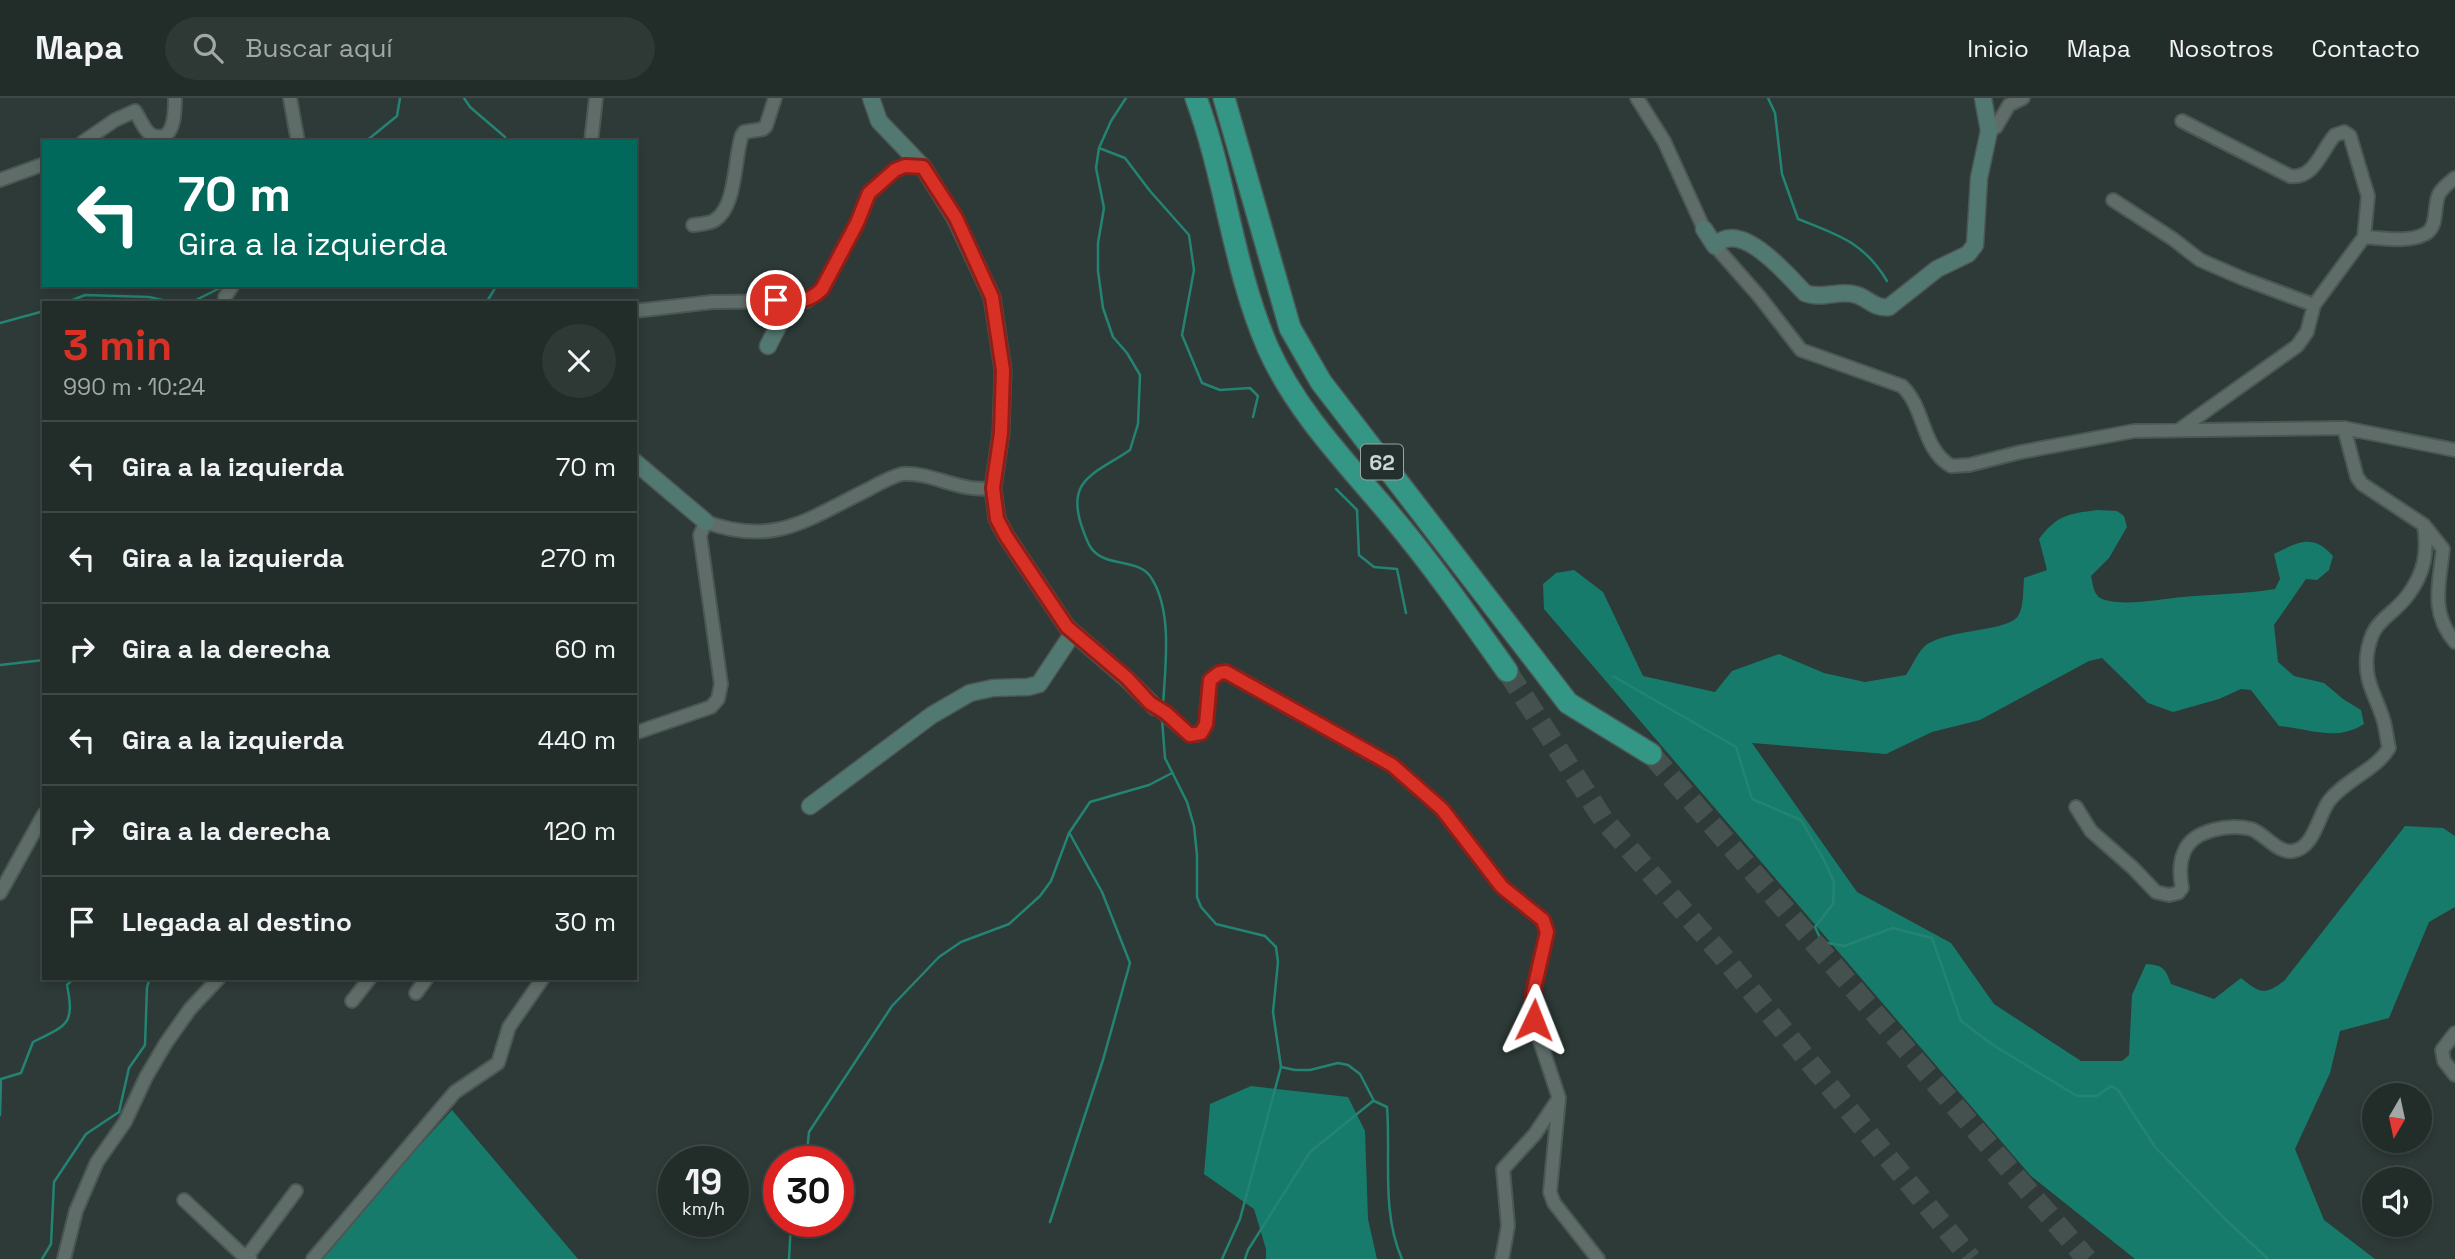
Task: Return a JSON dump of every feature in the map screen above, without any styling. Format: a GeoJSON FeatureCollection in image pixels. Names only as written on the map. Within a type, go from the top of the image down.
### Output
{"type":"FeatureCollection","features":[{"type":"Feature","properties":{"kind":"highway","name":"62"},"geometry":{"type":"LineString","coordinates":[[1196,98],[1223,190],[1252,308],[1268,349],[1291,391],[1318,429],[1395,520],[1507,671]]}},
{"type":"Feature","properties":{"kind":"highway","name":"62"},"geometry":{"type":"LineString","coordinates":[[1224,98],[1290,328],[1321,382],[1568,703],[1651,754]]}},
{"type":"Feature","properties":{"kind":"street"},"geometry":{"type":"LineString","coordinates":[[86,140],[135,111],[149,134],[163,135],[170,131],[173,125],[176,98]]}},
{"type":"Feature","properties":{"kind":"street"},"geometry":{"type":"LineString","coordinates":[[290,98],[298,140]]}},
{"type":"Feature","properties":{"kind":"street"},"geometry":{"type":"LineString","coordinates":[[591,140],[596,98]]}},
{"type":"Feature","properties":{"kind":"street"},"geometry":{"type":"LineString","coordinates":[[693,225],[713,222],[718,218],[728,201],[736,175],[742,135],[744,132],[763,129],[766,126],[775,98]]}},
{"type":"Feature","properties":{"kind":"street"},"geometry":{"type":"LineString","coordinates":[[871,98],[881,124],[923,167],[956,218],[992,297],[1003,370],[1001,433],[993,488],[995,513],[1006,536],[1059,617],[1073,633],[1127,678],[1187,734],[1194,736],[1201,733],[1206,724],[1210,680],[1219,673],[1226,672],[1382,758],[1436,803],[1502,887],[1539,916],[1546,926],[1532,1007],[1559,1098],[1549,1192],[1554,1203],[1598,1259]]}},
{"type":"Feature","properties":{"kind":"street"},"geometry":{"type":"LineString","coordinates":[[1637,98],[1664,141],[1704,229],[1715,246],[1801,350],[1902,386],[1912,397],[1935,452],[1951,466],[1969,465],[2134,430],[2344,428],[2455,450]]}},
{"type":"Feature","properties":{"kind":"street"},"geometry":{"type":"LineString","coordinates":[[1715,246],[1721,239],[1729,238],[1756,246],[1805,293],[1812,296],[1852,294],[1877,306],[1889,307],[1937,270],[1968,254],[1975,245],[1979,177],[1989,131],[1983,98]]}},
{"type":"Feature","properties":{"kind":"street"},"geometry":{"type":"LineString","coordinates":[[1989,131],[1996,127],[2009,105],[2023,98]]}},
{"type":"Feature","properties":{"kind":"street"},"geometry":{"type":"LineString","coordinates":[[2178,430],[2298,346],[2307,332],[2314,305],[2364,237],[2368,196],[2350,136],[2344,132],[2335,135],[2318,160],[2304,175],[2297,177],[2290,176],[2182,121]]}},
{"type":"Feature","properties":{"kind":"street"},"geometry":{"type":"LineString","coordinates":[[0,180],[42,165]]}},
{"type":"Feature","properties":{"kind":"street"},"geometry":{"type":"LineString","coordinates":[[637,311],[712,302],[807,301],[822,289],[857,223],[869,193],[895,170],[905,166],[923,167]]}},
{"type":"Feature","properties":{"kind":"street"},"geometry":{"type":"LineString","coordinates":[[2364,237],[2394,239],[2425,234],[2432,227],[2438,196],[2455,178]]}},
{"type":"Feature","properties":{"kind":"street"},"geometry":{"type":"LineString","coordinates":[[2113,200],[2200,260],[2314,305]]}},
{"type":"Feature","properties":{"kind":"street"},"geometry":{"type":"LineString","coordinates":[[768,346],[791,300]]}},
{"type":"Feature","properties":{"kind":"street"},"geometry":{"type":"LineString","coordinates":[[2344,428],[2357,477],[2362,484],[2424,525],[2443,549],[2437,606],[2446,632],[2455,642]]}},
{"type":"Feature","properties":{"kind":"street"},"geometry":{"type":"LineString","coordinates":[[637,464],[706,522],[736,532],[772,531],[801,522],[902,474],[916,474],[973,490],[993,488]]}},
{"type":"Feature","properties":{"kind":"street"},"geometry":{"type":"LineString","coordinates":[[637,732],[711,706],[716,703],[720,694],[721,684],[700,535],[706,522]]}},
{"type":"Feature","properties":{"kind":"street"},"geometry":{"type":"LineString","coordinates":[[2076,807],[2091,831],[2133,868],[2148,886],[2156,892],[2169,895],[2182,888],[2179,871],[2184,849],[2194,840],[2219,829],[2253,830],[2287,851],[2294,851],[2306,845],[2330,800],[2389,748],[2383,720],[2367,680],[2367,655],[2374,628],[2408,596],[2420,574],[2428,548],[2424,525]]}},
{"type":"Feature","properties":{"kind":"street"},"geometry":{"type":"LineString","coordinates":[[810,806],[932,716],[970,693],[1039,684],[1073,633]]}},
{"type":"Feature","properties":{"kind":"street"},"geometry":{"type":"LineString","coordinates":[[0,893],[42,818]]}},
{"type":"Feature","properties":{"kind":"street"},"geometry":{"type":"LineString","coordinates":[[64,1259],[76,1211],[97,1162],[125,1122],[166,1043],[190,1009],[217,980]]}},
{"type":"Feature","properties":{"kind":"street"},"geometry":{"type":"LineString","coordinates":[[352,1001],[368,980]]}},
{"type":"Feature","properties":{"kind":"street"},"geometry":{"type":"LineString","coordinates":[[416,993],[426,980]]}},
{"type":"Feature","properties":{"kind":"street"},"geometry":{"type":"LineString","coordinates":[[313,1259],[455,1093],[498,1063],[509,1027],[542,980]]}},
{"type":"Feature","properties":{"kind":"street"},"geometry":{"type":"LineString","coordinates":[[2455,1033],[2442,1050],[2444,1061],[2455,1075]]}},
{"type":"Feature","properties":{"kind":"street"},"geometry":{"type":"LineString","coordinates":[[1502,1259],[1508,1226],[1503,1169],[1535,1134],[1559,1098]]}},
{"type":"Feature","properties":{"kind":"street"},"geometry":{"type":"LineString","coordinates":[[184,1200],[248,1259],[296,1191]]}},
{"type":"Feature","properties":{"kind":"green space"},"geometry":{"type":"Polygon","coordinates":[[[2097,510],[2117,511],[2124,516],[2127,527],[2109,558],[2091,576],[2097,595],[2111,601],[2142,602],[2275,589],[2280,579],[2274,554],[2305,542],[2319,544],[2326,549],[2333,556],[2329,570],[2317,580],[2306,579],[2274,625],[2278,662],[2294,676],[2324,683],[2361,710],[2364,724],[2333,733],[2279,726],[2251,690],[2241,689],[2219,699],[2173,712],[2148,703],[2102,658],[2089,661],[1980,720],[1932,732],[1886,754],[1752,743],[1857,892],[1951,943],[1994,1004],[2081,1061],[2122,1061],[2129,1055],[2132,995],[2146,964],[2163,969],[2171,984],[2214,999],[2241,978],[2262,991],[2272,989],[2284,981],[2405,826],[2443,828],[2455,836],[2455,907],[2429,922],[2389,1018],[2340,1031],[2330,1073],[2295,1149],[2324,1220],[2375,1259],[2135,1259],[2031,1176],[1544,609],[1543,584],[1556,573],[1574,570],[1603,592],[1643,676],[1715,692],[1732,671],[1779,654],[1824,673],[1865,682],[1906,675],[1921,650],[1933,641],[2002,625],[2018,616],[2024,578],[2047,570],[2039,539],[2064,517],[2097,510]]]}},
{"type":"Feature","properties":{"kind":"green space"},"geometry":{"type":"Polygon","coordinates":[[[1251,1086],[1348,1097],[1365,1131],[1368,1219],[1377,1259],[1266,1259],[1266,1249],[1254,1209],[1204,1174],[1210,1104],[1251,1086]]]}},
{"type":"Feature","properties":{"kind":"green space"},"geometry":{"type":"Polygon","coordinates":[[[452,1110],[578,1259],[316,1259],[452,1110]]]}},
{"type":"Feature","properties":{"kind":"waterway"},"geometry":{"type":"LineString","coordinates":[[367,140],[397,116],[400,98]]}},
{"type":"Feature","properties":{"kind":"waterway"},"geometry":{"type":"LineString","coordinates":[[464,98],[506,140]]}},
{"type":"Feature","properties":{"kind":"waterway"},"geometry":{"type":"LineString","coordinates":[[1126,98],[1111,121],[1099,148],[1096,168],[1104,208],[1098,243],[1098,271],[1103,308],[1113,337],[1127,353],[1140,375],[1138,424],[1130,450],[1086,480],[1077,499],[1078,513],[1090,547],[1104,558],[1143,570],[1152,579],[1159,593],[1166,641],[1163,706]]}},
{"type":"Feature","properties":{"kind":"waterway"},"geometry":{"type":"LineString","coordinates":[[1768,98],[1775,113],[1782,174],[1798,219],[1849,241],[1869,257],[1887,281]]}},
{"type":"Feature","properties":{"kind":"waterway"},"geometry":{"type":"LineString","coordinates":[[1099,148],[1125,158],[1189,235],[1194,270],[1182,335],[1202,383],[1220,390],[1250,388],[1258,396],[1253,417]]}},
{"type":"Feature","properties":{"kind":"waterway"},"geometry":{"type":"LineString","coordinates":[[194,301],[222,287]]}},
{"type":"Feature","properties":{"kind":"waterway"},"geometry":{"type":"LineString","coordinates":[[487,301],[496,287]]}},
{"type":"Feature","properties":{"kind":"waterway"},"geometry":{"type":"LineString","coordinates":[[70,301],[85,295],[149,297],[167,301]]}},
{"type":"Feature","properties":{"kind":"waterway"},"geometry":{"type":"LineString","coordinates":[[0,323],[42,312]]}},
{"type":"Feature","properties":{"kind":"waterway"},"geometry":{"type":"LineString","coordinates":[[1336,489],[1357,510],[1359,555],[1374,567],[1397,569],[1406,613]]}},
{"type":"Feature","properties":{"kind":"waterway"},"geometry":{"type":"LineString","coordinates":[[0,665],[42,660]]}},
{"type":"Feature","properties":{"kind":"waterway"},"geometry":{"type":"LineString","coordinates":[[1613,676],[1736,747],[1752,799],[1801,820],[1834,882],[1833,904],[1815,927],[1822,942],[1844,946],[1893,928],[1932,938],[1961,1021],[1993,1045],[2077,1096],[2097,1096],[2111,1086],[2118,1090],[2155,1147],[2268,1259]]}},
{"type":"Feature","properties":{"kind":"waterway"},"geometry":{"type":"LineString","coordinates":[[1162,719],[1165,758],[1187,802],[1194,826],[1197,897],[1201,907],[1216,924],[1265,936],[1276,947],[1278,962],[1273,1012],[1281,1067],[1310,1070],[1338,1063],[1348,1065],[1360,1074],[1374,1101],[1387,1107],[1389,1203],[1395,1241],[1402,1259]]}},
{"type":"Feature","properties":{"kind":"waterway"},"geometry":{"type":"LineString","coordinates":[[808,1146],[809,1132],[892,1006],[939,957],[961,942],[1009,924],[1040,896],[1051,881],[1069,833],[1090,802],[1149,785],[1172,773]]}},
{"type":"Feature","properties":{"kind":"waterway"},"geometry":{"type":"LineString","coordinates":[[1050,1222],[1103,1060],[1130,963],[1102,892],[1070,834]]}},
{"type":"Feature","properties":{"kind":"waterway"},"geometry":{"type":"LineString","coordinates":[[0,1115],[1,1079],[21,1073],[33,1042],[54,1032],[66,1022],[70,1008],[67,985],[72,980]]}},
{"type":"Feature","properties":{"kind":"waterway"},"geometry":{"type":"LineString","coordinates":[[42,1259],[51,1244],[54,1182],[86,1134],[119,1112],[129,1068],[145,1045],[149,980]]}},
{"type":"Feature","properties":{"kind":"waterway"},"geometry":{"type":"LineString","coordinates":[[1222,1259],[1240,1219],[1281,1067]]}},
{"type":"Feature","properties":{"kind":"waterway"},"geometry":{"type":"LineString","coordinates":[[1245,1259],[1248,1250],[1310,1152],[1373,1101]]}},
{"type":"Feature","properties":{"kind":"waterway"},"geometry":{"type":"LineString","coordinates":[[789,1259],[790,1237]]}},
{"type":"Feature","properties":{"kind":"tunnel"},"geometry":{"type":"LineString","coordinates":[[1507,671],[1603,819],[1720,953],[1971,1259]]}},
{"type":"Feature","properties":{"kind":"tunnel"},"geometry":{"type":"LineString","coordinates":[[1651,754],[2087,1259]]}},
{"type":"Feature","properties":{"kind":"route"},"geometry":{"type":"LineString","coordinates":[[776,300],[807,301],[817,295],[857,223],[869,193],[895,170],[905,166],[923,167],[956,218],[992,297],[1003,370],[1001,433],[993,488],[995,513],[1006,536],[1059,617],[1073,633],[1127,678],[1150,703],[1166,713],[1187,734],[1198,735],[1205,729],[1210,680],[1219,673],[1226,672],[1392,765],[1442,809],[1502,887],[1543,920],[1547,932],[1533,993],[1534,1020]]}}]}
